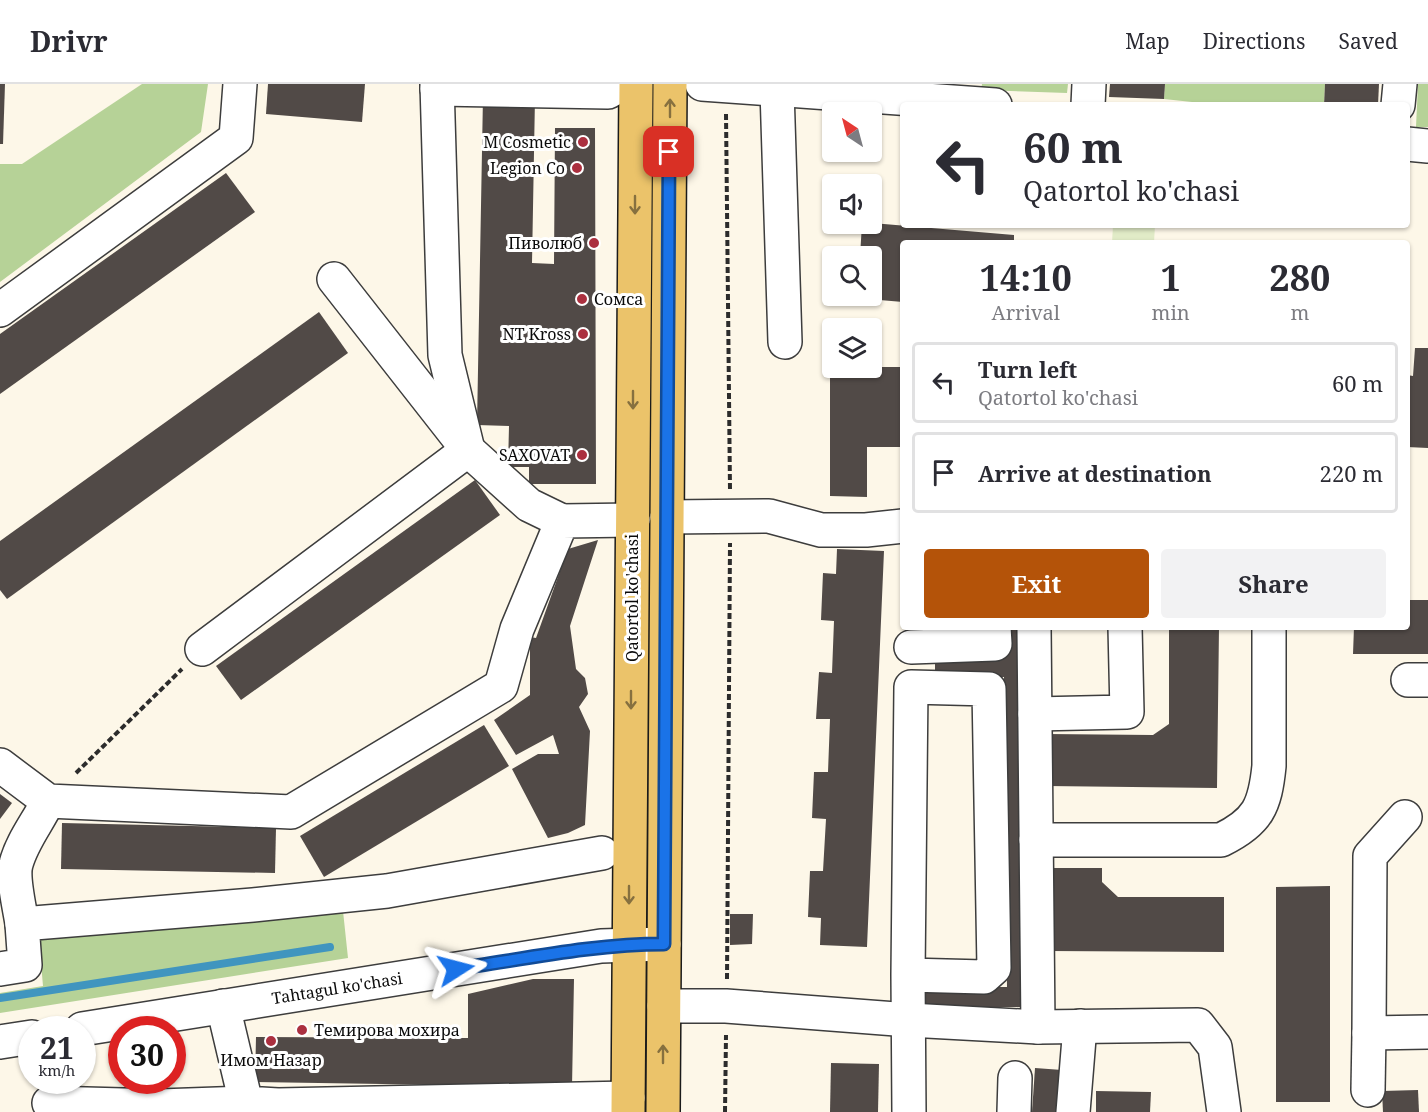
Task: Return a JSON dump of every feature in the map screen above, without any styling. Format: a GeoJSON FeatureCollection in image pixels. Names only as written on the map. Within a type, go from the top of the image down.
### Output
{"type":"FeatureCollection","features":[{"type":"Feature","properties":{"kind":"main road","name":"Qatortol ko'chasi"},"geometry":{"type":"LineString","coordinates":[[628,1105],[636,84]]}},
{"type":"Feature","properties":{"kind":"main road","name":"Qatortol ko'chasi"},"geometry":{"type":"LineString","coordinates":[[663,1112],[670,84]]}},
{"type":"Feature","properties":{"kind":"street"},"geometry":{"type":"LineString","coordinates":[[0,310],[236,138],[240,84]]}},
{"type":"Feature","properties":{"kind":"street"},"geometry":{"type":"LineString","coordinates":[[468,450],[445,355],[437,86],[608,92],[622,84]]}},
{"type":"Feature","properties":{"kind":"street"},"geometry":{"type":"LineString","coordinates":[[1088,102],[1089,84]]}},
{"type":"Feature","properties":{"kind":"street"},"geometry":{"type":"LineString","coordinates":[[1398,102],[1400,84]]}},
{"type":"Feature","properties":{"kind":"street"},"geometry":{"type":"LineString","coordinates":[[714,85],[777,90],[957,94],[985,102]]}},
{"type":"Feature","properties":{"kind":"street"},"geometry":{"type":"LineString","coordinates":[[777,90],[785,342]]}},
{"type":"Feature","properties":{"kind":"street"},"geometry":{"type":"LineString","coordinates":[[1410,144],[1428,146]]}},
{"type":"Feature","properties":{"kind":"street"},"geometry":{"type":"LineString","coordinates":[[334,279],[468,450],[529,505],[562,521],[633,520]]}},
{"type":"Feature","properties":{"kind":"street"},"geometry":{"type":"LineString","coordinates":[[202,649],[468,450]]}},
{"type":"Feature","properties":{"kind":"street"},"geometry":{"type":"LineString","coordinates":[[667,517],[769,516],[821,530],[866,530],[900,526]]}},
{"type":"Feature","properties":{"kind":"street"},"geometry":{"type":"LineString","coordinates":[[0,765],[48,801],[291,812],[501,686],[516,629],[562,521]]}},
{"type":"Feature","properties":{"kind":"street"},"geometry":{"type":"LineString","coordinates":[[909,1112],[911,637],[995,644],[994,630]]}},
{"type":"Feature","properties":{"kind":"street"},"geometry":{"type":"LineString","coordinates":[[1034,630],[1038,1027]]}},
{"type":"Feature","properties":{"kind":"street"},"geometry":{"type":"LineString","coordinates":[[1035,714],[1127,712],[1125,630]]}},
{"type":"Feature","properties":{"kind":"street"},"geometry":{"type":"LineString","coordinates":[[1036,840],[1221,840],[1238,832],[1251,821],[1262,803],[1269,766],[1269,630]]}},
{"type":"Feature","properties":{"kind":"street"},"geometry":{"type":"LineString","coordinates":[[908,975],[984,977],[994,968],[989,689],[911,687]]}},
{"type":"Feature","properties":{"kind":"street"},"geometry":{"type":"LineString","coordinates":[[0,969],[25,965],[17,889],[8,866],[48,801]]}},
{"type":"Feature","properties":{"kind":"street"},"geometry":{"type":"LineString","coordinates":[[1368,1090],[1370,856],[1405,817]]}},
{"type":"Feature","properties":{"kind":"street"},"geometry":{"type":"LineString","coordinates":[[22,924],[253,905],[387,891],[602,853]]}},
{"type":"Feature","properties":{"kind":"street","name":"Tahtagul ko'chasi"},"geometry":{"type":"LineString","coordinates":[[180,1016],[223,1006],[590,948],[629,944],[664,944]]}},
{"type":"Feature","properties":{"kind":"street"},"geometry":{"type":"LineString","coordinates":[[223,1006],[246,1103]]}},
{"type":"Feature","properties":{"kind":"street"},"geometry":{"type":"LineString","coordinates":[[664,1006],[726,1006],[1038,1027],[1198,1025],[1215,1047],[1224,1112]]}},
{"type":"Feature","properties":{"kind":"street"},"geometry":{"type":"LineString","coordinates":[[1073,1112],[1080,1026]]}},
{"type":"Feature","properties":{"kind":"street"},"geometry":{"type":"LineString","coordinates":[[1369,1033],[1428,1032]]}},
{"type":"Feature","properties":{"kind":"street"},"geometry":{"type":"LineString","coordinates":[[0,1042],[18,1039]]}},
{"type":"Feature","properties":{"kind":"street"},"geometry":{"type":"LineString","coordinates":[[1014,1112],[1015,1078]]}},
{"type":"Feature","properties":{"kind":"street"},"geometry":{"type":"LineString","coordinates":[[48,1098],[158,1099],[246,1103],[278,1108],[628,1105]]}},
{"type":"Feature","properties":{"kind":"path"},"geometry":{"type":"LineString","coordinates":[[714,85],[730,516],[725,1112]]}},
{"type":"Feature","properties":{"kind":"path"},"geometry":{"type":"LineString","coordinates":[[48,801],[202,649]]}},
{"type":"Feature","properties":{"kind":"green space"},"geometry":{"type":"Polygon","coordinates":[[[142,84],[208,84],[201,132],[0,282],[0,164],[22,164],[142,84]]]}},
{"type":"Feature","properties":{"kind":"green space"},"geometry":{"type":"Polygon","coordinates":[[[982,84],[1068,84],[1067,93],[981,90],[982,84]]]}},
{"type":"Feature","properties":{"kind":"green space"},"geometry":{"type":"Polygon","coordinates":[[[1165,84],[1325,84],[1324,102],[1192,102],[1164,99],[1165,84]]]}},
{"type":"Feature","properties":{"kind":"green space"},"geometry":{"type":"Polygon","coordinates":[[[1418,84],[1428,84],[1428,127],[1416,127],[1418,84]]]}},
{"type":"Feature","properties":{"kind":"green space"},"geometry":{"type":"Polygon","coordinates":[[[1113,228],[1155,228],[1154,240],[1112,240],[1113,228]]]}},
{"type":"Feature","properties":{"kind":"green space"},"geometry":{"type":"Polygon","coordinates":[[[343,911],[348,958],[0,1013],[0,993],[43,986],[39,940],[343,911]]]}},
{"type":"Feature","properties":{"kind":"building"},"geometry":{"type":"Polygon","coordinates":[[[0,84],[5,84],[3,144],[0,144],[0,84]]]}},
{"type":"Feature","properties":{"kind":"building"},"geometry":{"type":"Polygon","coordinates":[[[268,84],[365,84],[362,122],[266,114],[268,84]]]}},
{"type":"Feature","properties":{"kind":"building"},"geometry":{"type":"Polygon","coordinates":[[[1110,84],[1165,84],[1164,99],[1109,97],[1110,84]]]}},
{"type":"Feature","properties":{"kind":"building"},"geometry":{"type":"Polygon","coordinates":[[[1325,84],[1379,84],[1378,102],[1324,102],[1325,84]]]}},
{"type":"Feature","properties":{"kind":"building"},"geometry":{"type":"Polygon","coordinates":[[[483,96],[535,97],[532,263],[554,264],[555,128],[595,128],[596,484],[529,484],[529,467],[508,467],[509,426],[477,425],[483,96]]]}},
{"type":"Feature","properties":{"kind":"building"},"geometry":{"type":"Polygon","coordinates":[[[226,173],[255,212],[0,394],[0,334],[226,173]]]}},
{"type":"Feature","properties":{"kind":"building"},"geometry":{"type":"Polygon","coordinates":[[[882,224],[900,225],[900,228],[931,228],[1014,235],[1014,240],[900,240],[900,302],[882,300],[882,246],[861,246],[861,234],[882,234],[882,224]]]}},
{"type":"Feature","properties":{"kind":"building"},"geometry":{"type":"Polygon","coordinates":[[[319,312],[348,353],[7,599],[0,590],[0,541],[319,312]]]}},
{"type":"Feature","properties":{"kind":"building"},"geometry":{"type":"Polygon","coordinates":[[[1415,348],[1428,348],[1428,448],[1410,447],[1410,376],[1413,376],[1415,348]]]}},
{"type":"Feature","properties":{"kind":"building"},"geometry":{"type":"Polygon","coordinates":[[[882,367],[900,367],[900,447],[867,447],[867,497],[830,496],[830,378],[882,378],[882,367]]]}},
{"type":"Feature","properties":{"kind":"building"},"geometry":{"type":"Polygon","coordinates":[[[475,480],[500,515],[241,700],[216,666],[475,480]]]}},
{"type":"Feature","properties":{"kind":"building"},"geometry":{"type":"Polygon","coordinates":[[[598,540],[570,626],[576,669],[585,678],[588,694],[579,707],[590,731],[585,825],[568,833],[548,838],[512,769],[538,754],[559,754],[553,735],[516,755],[494,720],[530,695],[530,637],[536,638],[568,549],[598,540]]]}},
{"type":"Feature","properties":{"kind":"building"},"geometry":{"type":"Polygon","coordinates":[[[837,549],[884,551],[867,947],[820,945],[821,918],[808,917],[810,871],[823,871],[826,819],[812,818],[814,772],[828,772],[830,719],[816,719],[819,672],[832,673],[834,621],[821,620],[823,573],[836,574],[837,549]]]}},
{"type":"Feature","properties":{"kind":"building"},"geometry":{"type":"Polygon","coordinates":[[[1410,600],[1428,600],[1428,654],[1353,654],[1354,630],[1410,630],[1410,600]]]}},
{"type":"Feature","properties":{"kind":"building"},"geometry":{"type":"Polygon","coordinates":[[[995,630],[1023,630],[1026,1007],[924,1008],[924,987],[1007,987],[1004,677],[935,678],[935,656],[995,630]]]}},
{"type":"Feature","properties":{"kind":"building"},"geometry":{"type":"Polygon","coordinates":[[[1169,630],[1219,630],[1217,788],[1047,786],[1047,734],[1153,735],[1169,724],[1169,630]]]}},
{"type":"Feature","properties":{"kind":"building"},"geometry":{"type":"Polygon","coordinates":[[[484,725],[509,766],[324,877],[300,836],[484,725]]]}},
{"type":"Feature","properties":{"kind":"building"},"geometry":{"type":"Polygon","coordinates":[[[0,794],[12,803],[0,819],[0,794]]]}},
{"type":"Feature","properties":{"kind":"building"},"geometry":{"type":"Polygon","coordinates":[[[62,823],[276,828],[275,873],[61,869],[62,823]]]}},
{"type":"Feature","properties":{"kind":"building"},"geometry":{"type":"Polygon","coordinates":[[[1048,868],[1102,868],[1102,882],[1118,897],[1224,897],[1224,952],[1048,951],[1048,868]]]}},
{"type":"Feature","properties":{"kind":"building"},"geometry":{"type":"Polygon","coordinates":[[[1330,886],[1330,1102],[1276,1102],[1276,887],[1330,886]]]}},
{"type":"Feature","properties":{"kind":"building"},"geometry":{"type":"Polygon","coordinates":[[[730,914],[753,914],[752,944],[730,945],[730,914]]]}},
{"type":"Feature","properties":{"kind":"building"},"geometry":{"type":"Polygon","coordinates":[[[533,979],[574,979],[572,1087],[255,1082],[256,1037],[468,1038],[468,994],[533,979]]]}},
{"type":"Feature","properties":{"kind":"building"},"geometry":{"type":"Polygon","coordinates":[[[831,1063],[879,1064],[878,1112],[830,1112],[831,1063]]]}},
{"type":"Feature","properties":{"kind":"building"},"geometry":{"type":"Polygon","coordinates":[[[1035,1068],[1062,1070],[1059,1112],[1032,1112],[1035,1068]]]}},
{"type":"Feature","properties":{"kind":"building"},"geometry":{"type":"Polygon","coordinates":[[[1418,1090],[1419,1112],[1383,1112],[1382,1091],[1418,1090]]]}},
{"type":"Feature","properties":{"kind":"building"},"geometry":{"type":"Polygon","coordinates":[[[1096,1091],[1151,1092],[1150,1112],[1096,1112],[1096,1091]]]}},
{"type":"Feature","properties":{"kind":"waterway"},"geometry":{"type":"LineString","coordinates":[[0,998],[330,947]]}},
{"type":"Feature","properties":{"kind":"place","name":"M Cosmetic"},"geometry":{"type":"Point","coordinates":[583,142]}},
{"type":"Feature","properties":{"kind":"place","name":"Legion Co"},"geometry":{"type":"Point","coordinates":[577,168]}},
{"type":"Feature","properties":{"kind":"place","name":"Пиволюб"},"geometry":{"type":"Point","coordinates":[594,243]}},
{"type":"Feature","properties":{"kind":"place","name":"Сомса"},"geometry":{"type":"Point","coordinates":[582,299]}},
{"type":"Feature","properties":{"kind":"place","name":"NT Kross"},"geometry":{"type":"Point","coordinates":[583,334]}},
{"type":"Feature","properties":{"kind":"place","name":"SAXOVAT"},"geometry":{"type":"Point","coordinates":[582,455]}},
{"type":"Feature","properties":{"kind":"place","name":"Темирова мохира"},"geometry":{"type":"Point","coordinates":[302,1030]}},
{"type":"Feature","properties":{"kind":"place","name":"Имом Назар"},"geometry":{"type":"Point","coordinates":[271,1041]}},
{"type":"Feature","properties":{"kind":"route"},"geometry":{"type":"LineString","coordinates":[[456,969],[601,946],[664,944],[669,152]]}}]}
